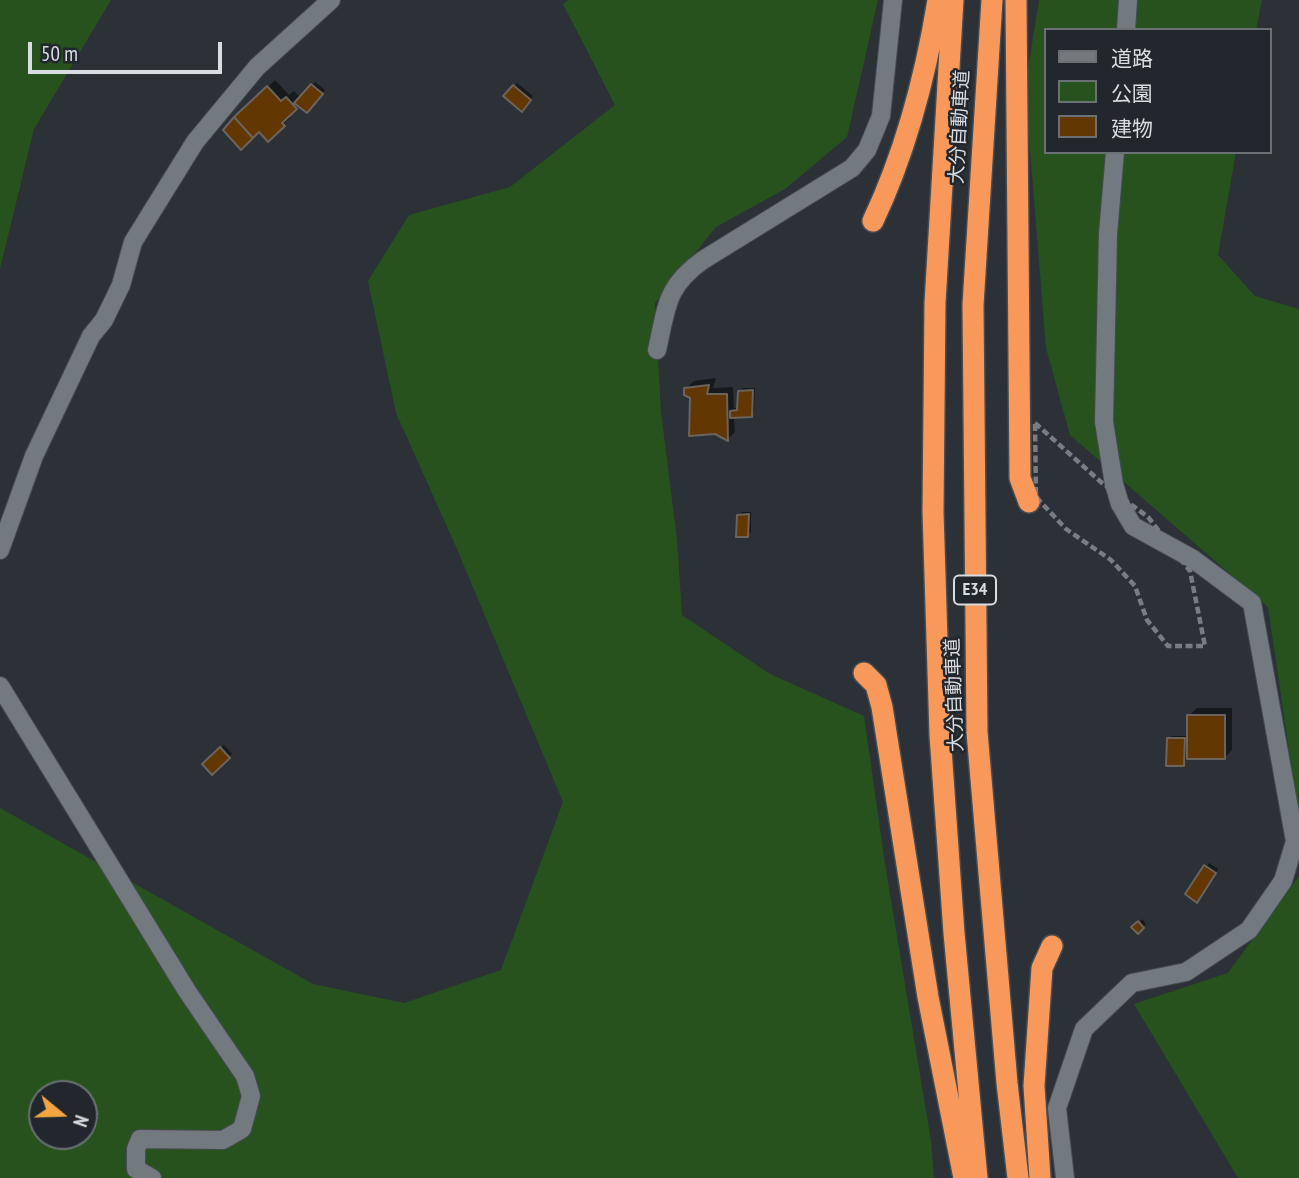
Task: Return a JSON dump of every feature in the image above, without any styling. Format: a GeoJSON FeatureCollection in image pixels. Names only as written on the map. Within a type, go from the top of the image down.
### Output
{"type":"FeatureCollection","features":[{"type":"Feature","properties":{"kind":"highway"},"geometry":{"type":"LineString","coordinates":[[873,221],[887,191],[929,57],[938,0]]}},
{"type":"Feature","properties":{"kind":"highway","name":"大分自動車道"},"geometry":{"type":"LineString","coordinates":[[953,0],[935,303],[933,512],[940,735],[954,933],[977,1178]]}},
{"type":"Feature","properties":{"kind":"highway","name":"大分自動車道"},"geometry":{"type":"LineString","coordinates":[[992,0],[973,305],[977,732],[1007,1083],[1018,1178]]}},
{"type":"Feature","properties":{"kind":"highway"},"geometry":{"type":"LineString","coordinates":[[1016,0],[1020,478],[1030,502]]}},
{"type":"Feature","properties":{"kind":"highway"},"geometry":{"type":"LineString","coordinates":[[864,673],[876,685],[882,707],[928,997],[964,1178]]}},
{"type":"Feature","properties":{"kind":"highway"},"geometry":{"type":"LineString","coordinates":[[1040,1178],[1034,1086],[1042,968],[1052,946]]}},
{"type":"Feature","properties":{"kind":"street"},"geometry":{"type":"LineString","coordinates":[[0,551],[34,456],[91,336],[104,320],[121,285],[132,242],[195,142],[257,68],[331,0]]}},
{"type":"Feature","properties":{"kind":"street"},"geometry":{"type":"LineString","coordinates":[[657,350],[671,294],[683,274],[852,168],[867,150],[881,116],[893,0]]}},
{"type":"Feature","properties":{"kind":"street"},"geometry":{"type":"LineString","coordinates":[[1126,28],[1128,0]]}},
{"type":"Feature","properties":{"kind":"street"},"geometry":{"type":"LineString","coordinates":[[1065,1178],[1057,1108],[1084,1029],[1132,982],[1186,972],[1249,930],[1283,881],[1295,841],[1252,603],[1193,559],[1133,526],[1120,504],[1114,484],[1104,422],[1108,234],[1115,154]]}},
{"type":"Feature","properties":{"kind":"street"},"geometry":{"type":"LineString","coordinates":[[0,686],[187,991],[245,1076],[251,1096],[242,1129],[223,1140],[140,1139],[136,1149],[136,1169],[152,1178]]}},
{"type":"Feature","properties":{"kind":"green space"},"geometry":{"type":"Polygon","coordinates":[[[0,0],[111,0],[34,129],[0,269],[0,0]]]}},
{"type":"Feature","properties":{"kind":"green space"},"geometry":{"type":"Polygon","coordinates":[[[568,0],[878,0],[847,137],[785,189],[716,227],[655,303],[661,412],[677,540],[682,615],[770,674],[864,716],[885,864],[931,1141],[934,1178],[0,1178],[0,808],[313,984],[404,1003],[501,970],[563,802],[457,549],[396,413],[368,281],[409,215],[510,187],[615,105],[563,4],[568,0]]]}},
{"type":"Feature","properties":{"kind":"green space"},"geometry":{"type":"Polygon","coordinates":[[[1039,0],[1262,0],[1256,28],[1044,28],[1044,154],[1236,154],[1218,255],[1255,296],[1299,309],[1299,818],[1268,607],[1070,435],[1046,348],[1025,88],[1039,0]]]}},
{"type":"Feature","properties":{"kind":"green space"},"geometry":{"type":"Polygon","coordinates":[[[1299,876],[1299,1178],[1238,1178],[1134,1004],[1228,973],[1299,876]]]}},
{"type":"Feature","properties":{"kind":"building"},"geometry":{"type":"Polygon","coordinates":[[[311,84],[323,94],[307,113],[294,103],[311,84]]]}},
{"type":"Feature","properties":{"kind":"building"},"geometry":{"type":"Polygon","coordinates":[[[513,85],[531,100],[522,112],[503,96],[513,85]]]}},
{"type":"Feature","properties":{"kind":"building"},"geometry":{"type":"Polygon","coordinates":[[[267,86],[281,101],[286,97],[297,109],[282,123],[285,126],[268,142],[259,132],[253,138],[234,117],[267,86]]]}},
{"type":"Feature","properties":{"kind":"building"},"geometry":{"type":"Polygon","coordinates":[[[234,117],[253,138],[241,150],[223,130],[234,117]]]}},
{"type":"Feature","properties":{"kind":"building"},"geometry":{"type":"Polygon","coordinates":[[[709,385],[707,394],[727,394],[728,441],[715,434],[689,436],[690,398],[684,395],[684,388],[709,385]]]}},
{"type":"Feature","properties":{"kind":"building"},"geometry":{"type":"Polygon","coordinates":[[[753,390],[752,417],[730,418],[730,411],[737,410],[738,391],[753,390]]]}},
{"type":"Feature","properties":{"kind":"building"},"geometry":{"type":"Polygon","coordinates":[[[749,514],[748,537],[736,537],[737,515],[749,514]]]}},
{"type":"Feature","properties":{"kind":"building"},"geometry":{"type":"Polygon","coordinates":[[[1187,715],[1225,715],[1225,759],[1187,759],[1187,715]]]}},
{"type":"Feature","properties":{"kind":"building"},"geometry":{"type":"Polygon","coordinates":[[[1167,738],[1185,738],[1184,766],[1166,766],[1167,738]]]}},
{"type":"Feature","properties":{"kind":"building"},"geometry":{"type":"Polygon","coordinates":[[[220,747],[230,758],[212,775],[202,764],[220,747]]]}},
{"type":"Feature","properties":{"kind":"building"},"geometry":{"type":"Polygon","coordinates":[[[1204,865],[1216,873],[1197,903],[1185,894],[1204,865]]]}},
{"type":"Feature","properties":{"kind":"building"},"geometry":{"type":"Polygon","coordinates":[[[1138,921],[1144,928],[1138,934],[1131,927],[1138,921]]]}}]}
